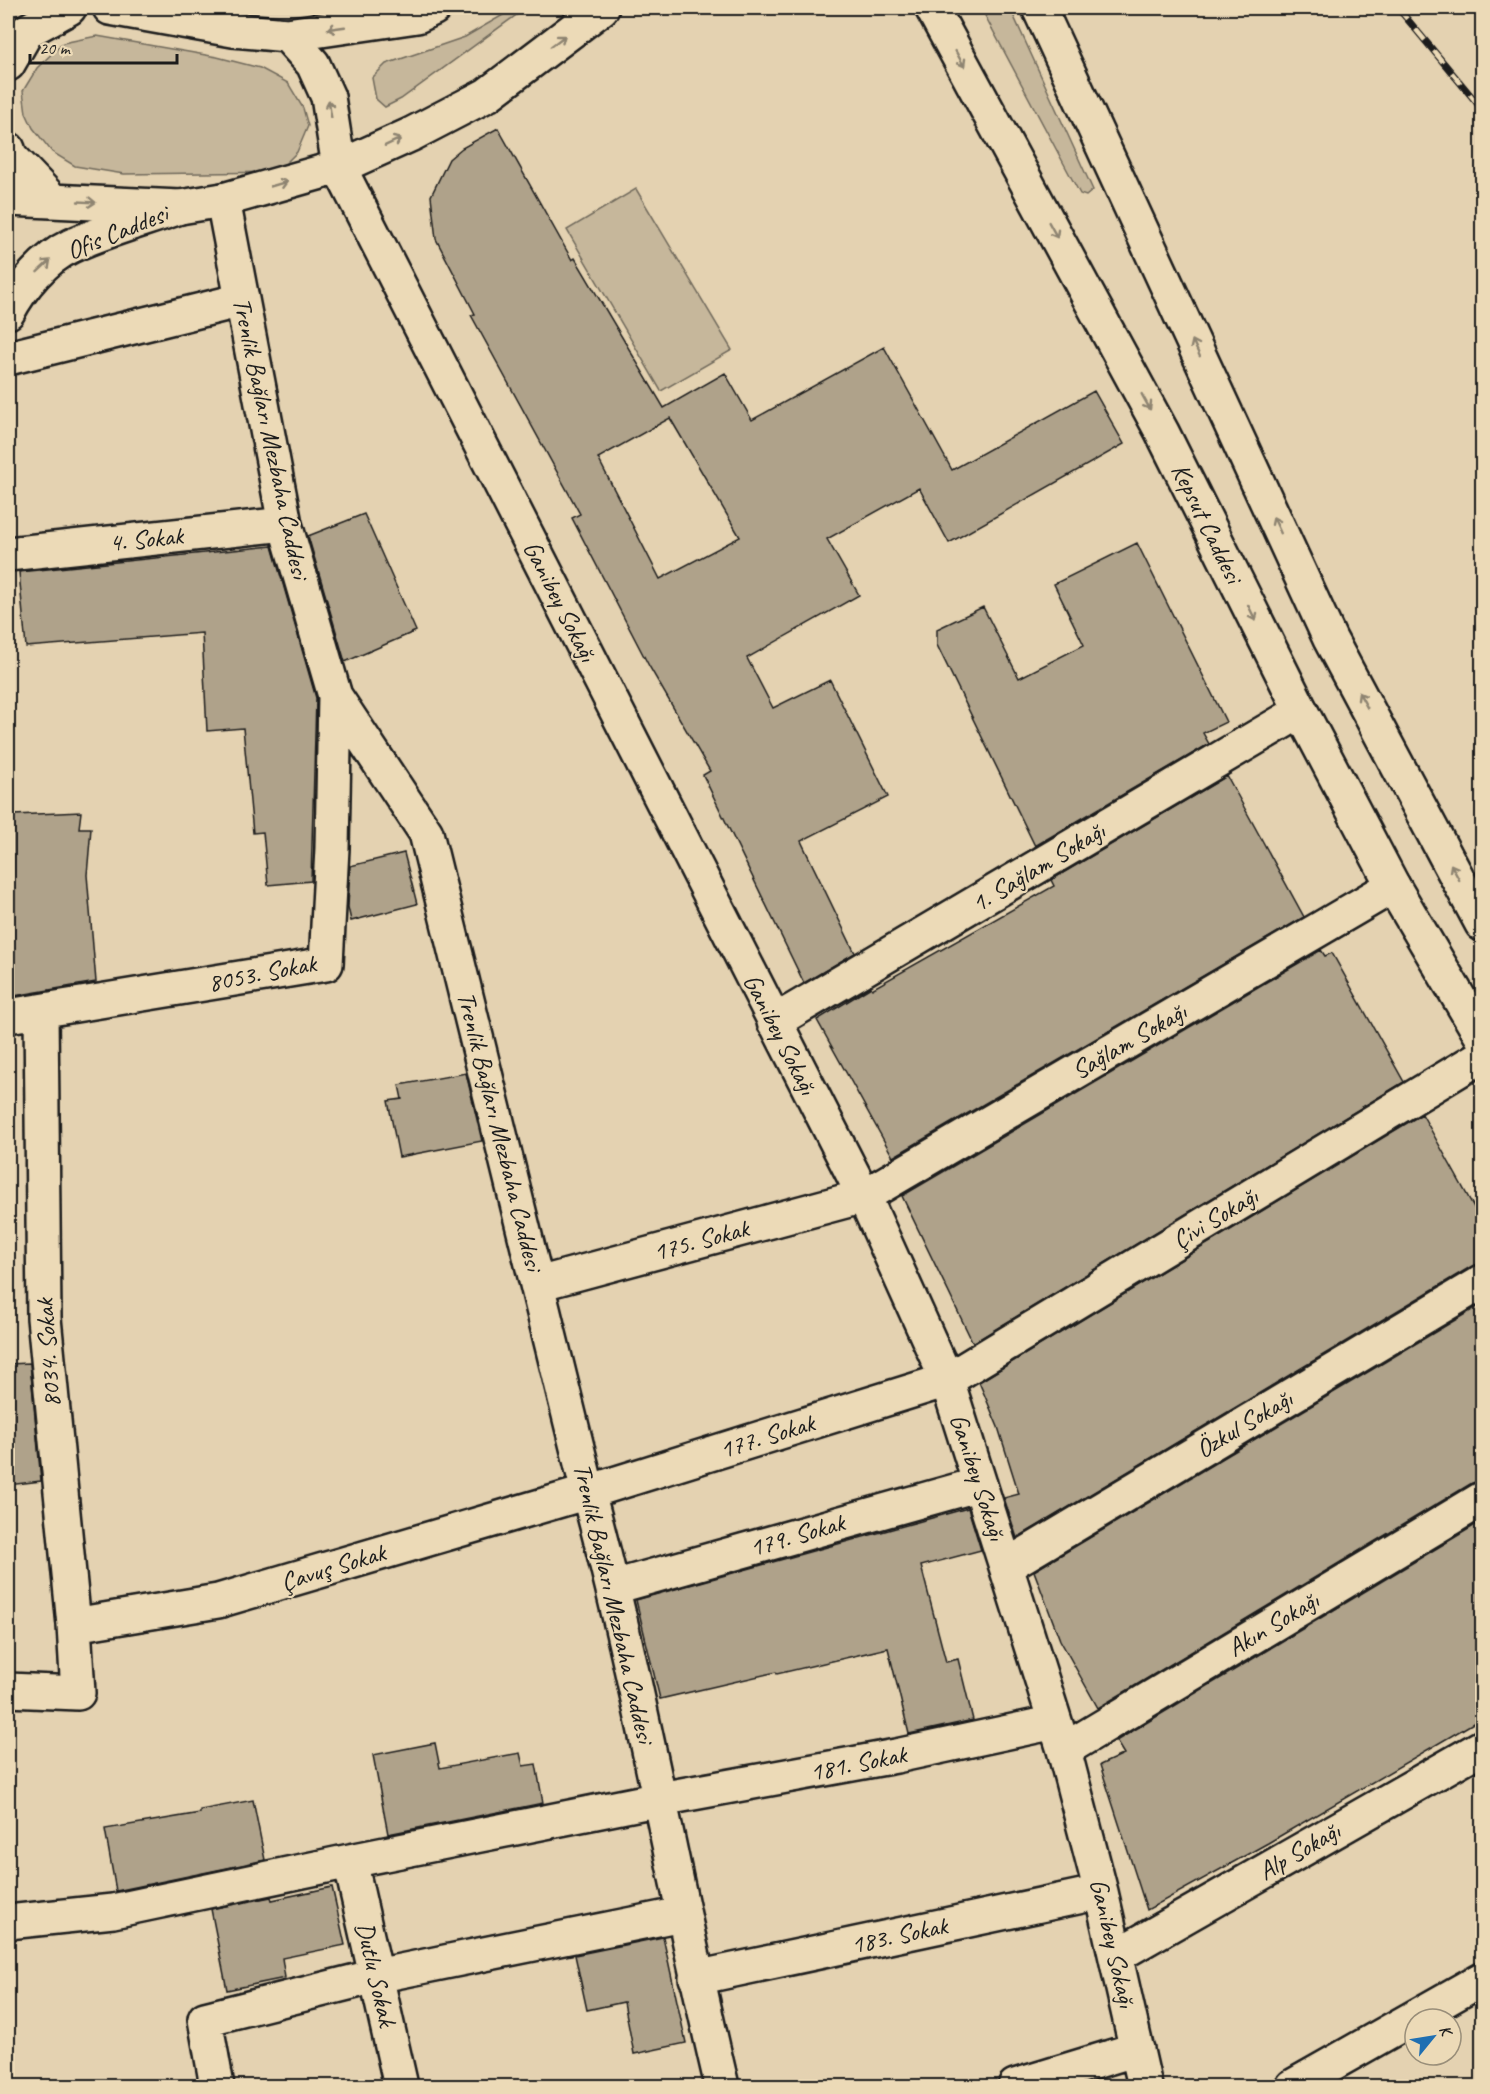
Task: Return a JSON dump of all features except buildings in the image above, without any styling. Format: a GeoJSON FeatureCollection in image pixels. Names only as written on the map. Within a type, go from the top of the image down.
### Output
{"type":"FeatureCollection","features":[{"type":"Feature","properties":{"kind":"street"},"geometry":{"type":"LineString","coordinates":[[8,64],[27,31],[69,8]]}},
{"type":"Feature","properties":{"kind":"street"},"geometry":{"type":"LineString","coordinates":[[110,8],[230,19],[287,35],[417,16],[434,8]]}},
{"type":"Feature","properties":{"kind":"street"},"geometry":{"type":"LineString","coordinates":[[8,199],[180,207],[222,200],[339,166],[411,134],[487,95],[603,8]]}},
{"type":"Feature","properties":{"kind":"street","name":"Kepsut Caddesi"},"geometry":{"type":"LineString","coordinates":[[932,8],[1162,432],[1301,711],[1393,886],[1482,1037]]}},
{"type":"Feature","properties":{"kind":"street"},"geometry":{"type":"LineString","coordinates":[[1039,8],[1330,639],[1482,924]]}},
{"type":"Feature","properties":{"kind":"street","name":"Ganibey Sokağı"},"geometry":{"type":"LineString","coordinates":[[287,35],[313,64],[328,97],[339,166],[864,1196],[947,1380],[1059,1736],[1101,1892],[1145,2086]]}},
{"type":"Feature","properties":{"kind":"street"},"geometry":{"type":"LineString","coordinates":[[8,149],[10,156],[52,200]]}},
{"type":"Feature","properties":{"kind":"street","name":"Trenlik Bağları Mezbaha Caddesi"},"geometry":{"type":"LineString","coordinates":[[222,200],[285,524],[335,696],[426,833],[588,1492],[614,1587],[660,1799],[682,1914],[722,2086]]}},
{"type":"Feature","properties":{"kind":"street","name":"Ofis Caddesi"},"geometry":{"type":"LineString","coordinates":[[8,312],[33,277],[46,263],[69,246],[180,207]]}},
{"type":"Feature","properties":{"kind":"street"},"geometry":{"type":"LineString","coordinates":[[8,358],[242,300]]}},
{"type":"Feature","properties":{"kind":"street","name":"4. Sokak"},"geometry":{"type":"LineString","coordinates":[[8,554],[285,524]]}},
{"type":"Feature","properties":{"kind":"street","name":"8053. Sokak"},"geometry":{"type":"LineString","coordinates":[[8,1016],[326,964],[332,848],[335,696]]}},
{"type":"Feature","properties":{"kind":"street","name":"1. Sağlam Sokağı"},"geometry":{"type":"LineString","coordinates":[[774,1022],[1301,711]]}},
{"type":"Feature","properties":{"kind":"street","name":"Sağlam Sokağı"},"geometry":{"type":"LineString","coordinates":[[864,1196],[1393,886]]}},
{"type":"Feature","properties":{"kind":"street","name":"8034. Sokak"},"geometry":{"type":"LineString","coordinates":[[8,1690],[78,1693],[74,1624],[44,1318],[41,1012]]}},
{"type":"Feature","properties":{"kind":"street","name":"Çivi Sokağı"},"geometry":{"type":"LineString","coordinates":[[947,1380],[1482,1056]]}},
{"type":"Feature","properties":{"kind":"street","name":"175. Sokak"},"geometry":{"type":"LineString","coordinates":[[538,1284],[864,1196]]}},
{"type":"Feature","properties":{"kind":"street","name":"Özkul Sokağı"},"geometry":{"type":"LineString","coordinates":[[1006,1566],[1482,1282]]}},
{"type":"Feature","properties":{"kind":"street","name":"177. Sokak"},"geometry":{"type":"LineString","coordinates":[[588,1492],[947,1380]]}},
{"type":"Feature","properties":{"kind":"street","name":"179. Sokak"},"geometry":{"type":"LineString","coordinates":[[614,1587],[980,1484]]}},
{"type":"Feature","properties":{"kind":"street","name":"Çavuş Sokak"},"geometry":{"type":"LineString","coordinates":[[74,1624],[218,1601],[588,1492]]}},
{"type":"Feature","properties":{"kind":"street","name":"Akın Sokağı"},"geometry":{"type":"LineString","coordinates":[[1059,1736],[1482,1499]]}},
{"type":"Feature","properties":{"kind":"street","name":"181. Sokak"},"geometry":{"type":"LineString","coordinates":[[8,1922],[113,1911],[660,1799],[896,1756],[1059,1736]]}},
{"type":"Feature","properties":{"kind":"street","name":"Alp Sokağı"},"geometry":{"type":"LineString","coordinates":[[1116,1956],[1482,1747]]}},
{"type":"Feature","properties":{"kind":"street","name":"Dutlu Sokak"},"geometry":{"type":"LineString","coordinates":[[350,1861],[401,2086]]}},
{"type":"Feature","properties":{"kind":"street","name":"183. Sokak"},"geometry":{"type":"LineString","coordinates":[[696,1978],[1101,1892]]}},
{"type":"Feature","properties":{"kind":"street"},"geometry":{"type":"LineString","coordinates":[[217,2086],[205,2019],[376,1976],[682,1914]]}},
{"type":"Feature","properties":{"kind":"street"},"geometry":{"type":"LineString","coordinates":[[1293,2086],[1482,1979]]}},
{"type":"Feature","properties":{"kind":"street"},"geometry":{"type":"LineString","coordinates":[[1016,2086],[1137,2049]]}},
{"type":"Feature","properties":{"kind":"shaded area"},"geometry":{"type":"Polygon","coordinates":[[[515,8],[526,8],[401,99],[385,107],[376,99],[372,78],[386,64],[465,37],[515,8]]]}},
{"type":"Feature","properties":{"kind":"shaded area"},"geometry":{"type":"Polygon","coordinates":[[[981,8],[1010,8],[1093,190],[1086,196],[1080,194],[981,8]]]}},
{"type":"Feature","properties":{"kind":"shaded area"},"geometry":{"type":"Polygon","coordinates":[[[97,36],[217,57],[260,68],[288,83],[303,108],[308,126],[297,152],[277,172],[124,174],[75,166],[52,152],[33,128],[26,113],[23,91],[37,68],[63,43],[97,36]]]}},
{"type":"Feature","properties":{"kind":"shaded area"},"geometry":{"type":"Polygon","coordinates":[[[636,189],[732,350],[661,391],[567,230],[636,189]]]}},
{"type":"Feature","properties":{"kind":"railway"},"geometry":{"type":"LineString","coordinates":[[1398,8],[1482,109]]}}]}
